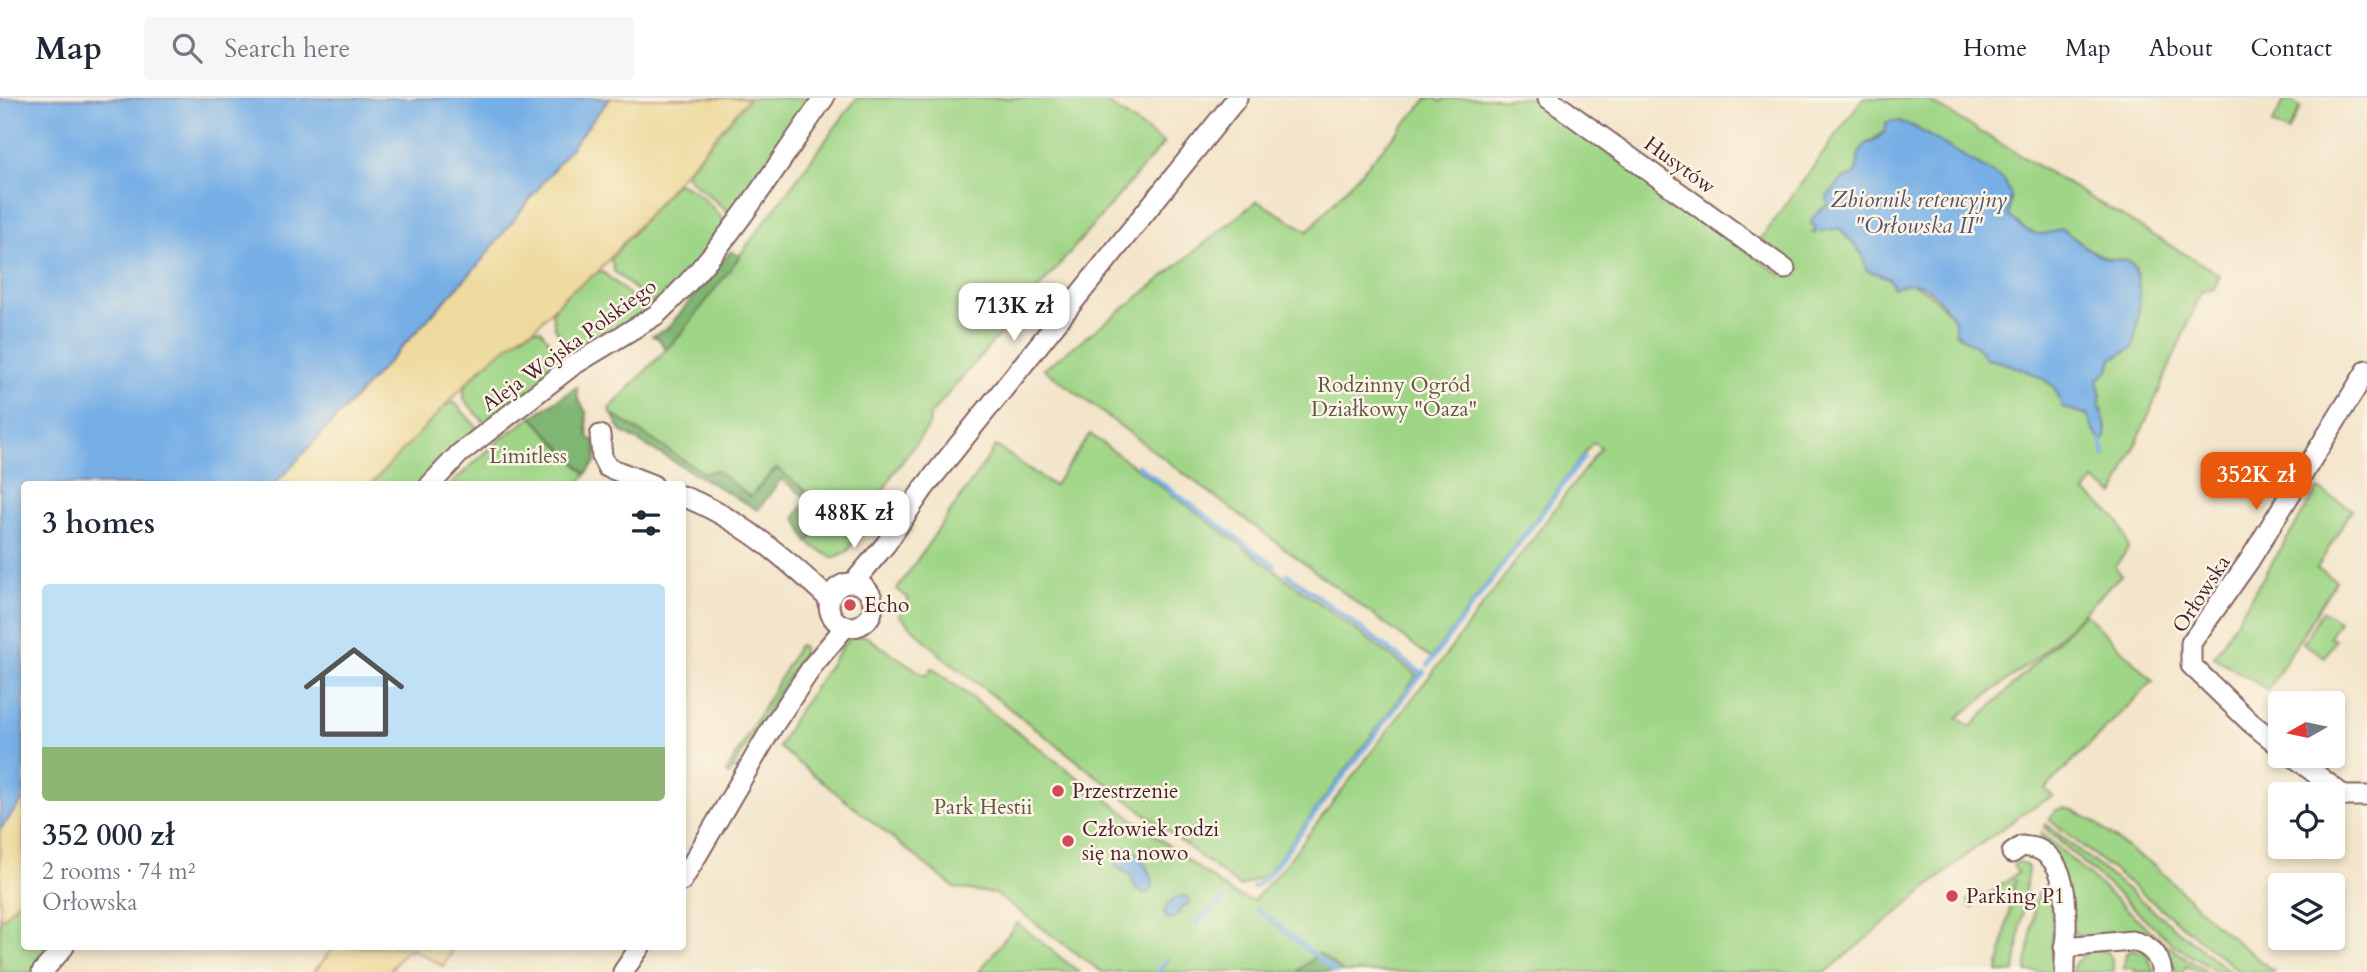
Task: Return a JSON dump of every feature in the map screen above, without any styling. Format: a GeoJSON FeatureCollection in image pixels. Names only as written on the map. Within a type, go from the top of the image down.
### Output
{"type":"FeatureCollection","features":[{"type":"Feature","properties":{"kind":"street","name":"Aleja Wojska Polskiego"},"geometry":{"type":"LineString","coordinates":[[434,481],[459,454],[572,366],[647,321],[667,304],[689,282],[736,223],[824,98]]}},
{"type":"Feature","properties":{"kind":"street"},"geometry":{"type":"LineString","coordinates":[[840,623],[828,606],[847,589],[886,544],[924,488],[1237,98]]}},
{"type":"Feature","properties":{"kind":"street","name":"Husytów"},"geometry":{"type":"LineString","coordinates":[[1548,98],[1785,269]]}},
{"type":"Feature","properties":{"kind":"street","name":"Orłowska"},"geometry":{"type":"LineString","coordinates":[[2268,736],[2191,665],[2191,643],[2249,561],[2367,370]]}},
{"type":"Feature","properties":{"kind":"street"},"geometry":{"type":"LineString","coordinates":[[600,435],[602,457],[607,467],[643,481]]}},
{"type":"Feature","properties":{"kind":"street"},"geometry":{"type":"LineString","coordinates":[[686,498],[732,521],[804,575],[847,589],[873,604],[872,613],[862,624],[840,623]]}},
{"type":"Feature","properties":{"kind":"street"},"geometry":{"type":"LineString","coordinates":[[686,874],[773,726],[840,623]]}},
{"type":"Feature","properties":{"kind":"street"},"geometry":{"type":"LineString","coordinates":[[2308,768],[2344,796],[2367,796]]}},
{"type":"Feature","properties":{"kind":"street"},"geometry":{"type":"LineString","coordinates":[[2012,853],[2022,846],[2038,849],[2055,865],[2066,891],[2065,972]]}},
{"type":"Feature","properties":{"kind":"street"},"geometry":{"type":"LineString","coordinates":[[2064,947],[2132,941],[2142,943],[2159,959],[2162,972]]}},
{"type":"Feature","properties":{"kind":"street"},"geometry":{"type":"LineString","coordinates":[[43,972],[61,950]]}},
{"type":"Feature","properties":{"kind":"street"},"geometry":{"type":"LineString","coordinates":[[623,972],[638,950]]}},
{"type":"Feature","properties":{"kind":"green space"},"geometry":{"type":"Polygon","coordinates":[[[749,98],[821,98],[736,218],[685,173],[749,98]]]}},
{"type":"Feature","properties":{"kind":"green space"},"geometry":{"type":"Polygon","coordinates":[[[857,98],[1100,98],[1164,143],[930,415],[929,426],[893,474],[848,551],[834,558],[808,542],[829,517],[777,468],[750,497],[716,471],[704,473],[612,414],[609,409],[682,333],[857,98]]]}},
{"type":"Feature","properties":{"kind":"green space"},"geometry":{"type":"Polygon","coordinates":[[[1428,98],[1441,102],[1445,98],[1531,98],[1781,275],[1790,263],[1761,239],[1863,98],[1924,98],[2220,275],[2214,289],[2202,291],[2114,495],[2094,480],[2085,492],[2108,510],[2122,529],[2128,549],[2115,566],[2121,575],[2039,656],[1957,718],[1971,727],[2085,613],[2153,681],[2045,789],[2053,796],[2028,810],[1974,849],[1826,972],[1343,972],[1319,953],[1297,972],[1102,972],[996,894],[955,888],[779,747],[794,718],[845,643],[853,637],[865,636],[926,676],[932,668],[1233,894],[1253,901],[1283,867],[1439,664],[1601,447],[1593,442],[1431,658],[1044,369],[1257,201],[1308,231],[1428,98]],[[1899,121],[1865,147],[1859,156],[1856,174],[1843,179],[1827,196],[1828,205],[1817,213],[1813,233],[1839,228],[1863,255],[1866,270],[1906,281],[1926,291],[1955,321],[1955,333],[1979,349],[1986,359],[2019,368],[2052,385],[2062,407],[2088,415],[2101,441],[2106,428],[2097,380],[2109,370],[2112,358],[2126,350],[2135,336],[2139,290],[2134,266],[2129,261],[2096,253],[2062,229],[2045,234],[2028,231],[2009,216],[2011,196],[2004,180],[1914,127],[1899,121]]]}},
{"type":"Feature","properties":{"kind":"green space"},"geometry":{"type":"Polygon","coordinates":[[[2286,98],[2301,107],[2288,132],[2272,124],[2286,98]]]}},
{"type":"Feature","properties":{"kind":"green space"},"geometry":{"type":"Polygon","coordinates":[[[676,183],[698,194],[728,227],[658,309],[614,271],[611,258],[676,183]]]}},
{"type":"Feature","properties":{"kind":"green space"},"geometry":{"type":"Polygon","coordinates":[[[731,251],[740,256],[666,350],[658,338],[652,336],[668,328],[731,251]]]}},
{"type":"Feature","properties":{"kind":"green space"},"geometry":{"type":"Polygon","coordinates":[[[598,272],[603,272],[646,310],[577,360],[555,328],[552,312],[568,293],[598,272]]]}},
{"type":"Feature","properties":{"kind":"green space"},"geometry":{"type":"Polygon","coordinates":[[[534,329],[541,330],[566,365],[488,427],[464,399],[464,387],[514,340],[534,329]]]}},
{"type":"Feature","properties":{"kind":"green space"},"geometry":{"type":"Polygon","coordinates":[[[577,387],[578,399],[586,412],[588,437],[596,442],[596,461],[586,474],[532,417],[577,387]]]}},
{"type":"Feature","properties":{"kind":"green space"},"geometry":{"type":"Polygon","coordinates":[[[454,402],[481,432],[428,481],[374,481],[443,407],[454,402]]]}},
{"type":"Feature","properties":{"kind":"green space"},"geometry":{"type":"Polygon","coordinates":[[[612,414],[704,473],[716,470],[750,497],[777,468],[825,506],[829,516],[808,542],[795,517],[808,499],[781,479],[758,510],[621,431],[612,414]]]}},
{"type":"Feature","properties":{"kind":"green space","name":"Limitless"},"geometry":{"type":"Polygon","coordinates":[[[532,417],[586,474],[581,481],[454,481],[502,438],[532,417]]]}},
{"type":"Feature","properties":{"kind":"green space"},"geometry":{"type":"Polygon","coordinates":[[[1090,434],[1417,675],[1267,874],[1240,887],[942,656],[899,615],[909,599],[897,589],[996,446],[1054,486],[1090,434]]]}},
{"type":"Feature","properties":{"kind":"green space"},"geometry":{"type":"Polygon","coordinates":[[[2318,489],[2352,509],[2317,568],[2336,580],[2268,690],[2214,657],[2318,489]]]}},
{"type":"Feature","properties":{"kind":"green space"},"geometry":{"type":"Polygon","coordinates":[[[2322,611],[2339,621],[2329,637],[2335,640],[2325,657],[2303,643],[2322,611]]]}},
{"type":"Feature","properties":{"kind":"green space"},"geometry":{"type":"Polygon","coordinates":[[[799,645],[803,647],[803,652],[729,775],[726,773],[799,645]]]}},
{"type":"Feature","properties":{"kind":"green space"},"geometry":{"type":"Polygon","coordinates":[[[2056,810],[2073,810],[2093,821],[2136,855],[2153,864],[2214,923],[2274,972],[2240,972],[2049,819],[2056,810]]]}},
{"type":"Feature","properties":{"kind":"green space"},"geometry":{"type":"Polygon","coordinates":[[[2046,824],[2230,972],[2217,972],[2174,945],[2044,827],[2046,824]]]}},
{"type":"Feature","properties":{"kind":"green space"},"geometry":{"type":"Polygon","coordinates":[[[2041,832],[2164,943],[2207,972],[2199,972],[2186,966],[2183,972],[2177,972],[2166,950],[2154,939],[2136,935],[2086,938],[2077,935],[2072,929],[2057,857],[2041,836],[2041,832]]]}},
{"type":"Feature","properties":{"kind":"green space"},"geometry":{"type":"Polygon","coordinates":[[[2018,862],[2026,864],[2028,868],[2015,972],[1998,972],[2015,880],[2009,904],[1977,898],[1973,908],[1968,900],[1977,891],[1983,898],[2018,873],[2013,865],[2018,862]]]}},
{"type":"Feature","properties":{"kind":"green space"},"geometry":{"type":"Polygon","coordinates":[[[2043,890],[2049,892],[2052,899],[2052,972],[2026,972],[2036,896],[2043,890]]]}},
{"type":"Feature","properties":{"kind":"green space"},"geometry":{"type":"Polygon","coordinates":[[[21,899],[21,950],[52,950],[34,972],[0,972],[0,921],[21,899]]]}},
{"type":"Feature","properties":{"kind":"green space"},"geometry":{"type":"Polygon","coordinates":[[[1017,923],[1079,972],[979,972],[1017,923]]]}},
{"type":"Feature","properties":{"kind":"green space"},"geometry":{"type":"Polygon","coordinates":[[[2133,950],[2145,952],[2155,972],[2124,969],[2126,953],[2133,950]]]}},
{"type":"Feature","properties":{"kind":"green space"},"geometry":{"type":"Polygon","coordinates":[[[2089,951],[2105,951],[2111,957],[2114,972],[2072,972],[2075,963],[2089,951]]]}},
{"type":"Feature","properties":{"kind":"green space"},"geometry":{"type":"Polygon","coordinates":[[[1319,953],[1343,972],[1297,972],[1319,953]]]}},
{"type":"Feature","properties":{"kind":"sand"},"geometry":{"type":"Polygon","coordinates":[[[610,98],[749,98],[598,272],[568,293],[534,329],[523,334],[484,365],[374,481],[278,481],[477,266],[610,98]]]}},
{"type":"Feature","properties":{"kind":"sand"},"geometry":{"type":"Polygon","coordinates":[[[21,802],[21,899],[0,921],[0,830],[21,802]]]}},
{"type":"Feature","properties":{"kind":"sand"},"geometry":{"type":"Polygon","coordinates":[[[332,950],[414,950],[404,952],[389,972],[314,972],[332,950]]]}},
{"type":"Feature","properties":{"kind":"sand"},"geometry":{"type":"Polygon","coordinates":[[[414,950],[453,950],[443,966],[414,950]]]}},
{"type":"Feature","properties":{"kind":"water"},"geometry":{"type":"Polygon","coordinates":[[[0,98],[610,98],[477,266],[278,481],[21,481],[21,802],[0,830],[0,98]]]}},
{"type":"Feature","properties":{"kind":"water","name":"Zbiornik retencyjny \"Orłowska II\""},"geometry":{"type":"Polygon","coordinates":[[[1899,121],[1914,127],[2004,180],[2011,196],[2009,216],[2028,231],[2045,234],[2062,229],[2096,254],[2109,259],[2125,260],[2135,269],[2139,304],[2132,349],[2112,358],[2109,370],[2097,380],[2106,438],[2101,441],[2087,415],[2062,407],[2052,385],[2043,379],[2019,368],[1986,359],[1979,349],[1955,332],[1955,321],[1928,289],[1914,284],[1893,287],[1889,278],[1866,270],[1863,255],[1839,228],[1813,233],[1816,227],[1811,224],[1813,218],[1828,205],[1827,196],[1843,179],[1856,174],[1859,154],[1867,143],[1873,142],[1885,131],[1886,123],[1899,121]]]}},
{"type":"Feature","properties":{"kind":"water"},"geometry":{"type":"Polygon","coordinates":[[[1126,847],[1141,858],[1147,868],[1153,885],[1148,893],[1137,890],[1130,874],[1119,869],[1114,863],[1116,852],[1126,847]]]}},
{"type":"Feature","properties":{"kind":"water"},"geometry":{"type":"Polygon","coordinates":[[[1183,896],[1188,898],[1190,903],[1182,907],[1175,918],[1167,919],[1164,913],[1169,903],[1183,896]]]}},
{"type":"Feature","properties":{"kind":"waterway"},"geometry":{"type":"LineString","coordinates":[[2101,441],[2105,456]]}},
{"type":"Feature","properties":{"kind":"waterway"},"geometry":{"type":"LineString","coordinates":[[1428,665],[1584,457]]}},
{"type":"Feature","properties":{"kind":"waterway"},"geometry":{"type":"LineString","coordinates":[[1138,466],[1275,566]]}},
{"type":"Feature","properties":{"kind":"waterway"},"geometry":{"type":"LineString","coordinates":[[1287,574],[1421,673]]}},
{"type":"Feature","properties":{"kind":"waterway"},"geometry":{"type":"LineString","coordinates":[[1253,887],[1265,879],[1424,671]]}},
{"type":"Feature","properties":{"kind":"waterway"},"geometry":{"type":"LineString","coordinates":[[1196,924],[1223,899]]}},
{"type":"Feature","properties":{"kind":"waterway"},"geometry":{"type":"LineString","coordinates":[[1257,909],[1336,972]]}},
{"type":"Feature","properties":{"kind":"waterway"},"geometry":{"type":"LineString","coordinates":[[1158,972],[1168,959]]}},
{"type":"Feature","properties":{"kind":"place","name":"Echo"},"geometry":{"type":"Point","coordinates":[850,605]}},
{"type":"Feature","properties":{"kind":"place","name":"Przestrzenie"},"geometry":{"type":"Point","coordinates":[1058,791]}},
{"type":"Feature","properties":{"kind":"place","name":"Człowiek rodzi się na nowo"},"geometry":{"type":"Point","coordinates":[1068,841]}},
{"type":"Feature","properties":{"kind":"place","name":"Parking P1"},"geometry":{"type":"Point","coordinates":[1952,896]}},
{"type":"Feature","properties":{"kind":"park label","name":"Rodzinny Ogród Działkowy \"Oaza\""},"geometry":{"type":"Point","coordinates":[1394,397]}},
{"type":"Feature","properties":{"kind":"park label","name":"Park Hestii"},"geometry":{"type":"Point","coordinates":[983,807]}}]}
